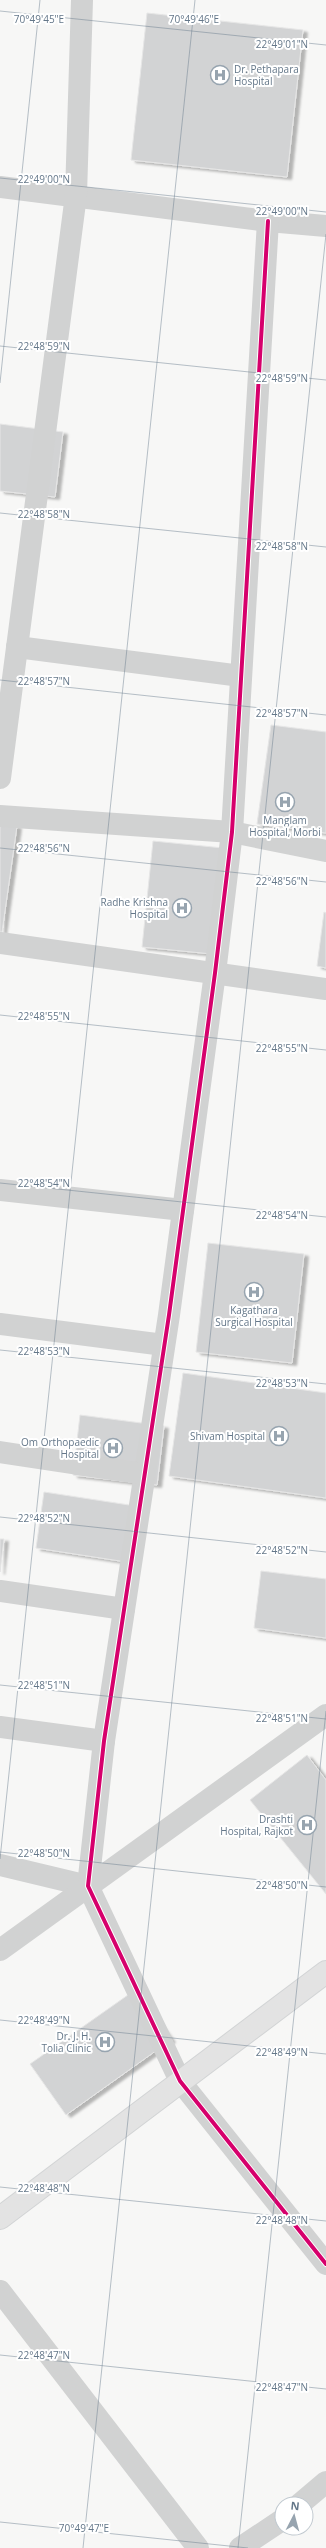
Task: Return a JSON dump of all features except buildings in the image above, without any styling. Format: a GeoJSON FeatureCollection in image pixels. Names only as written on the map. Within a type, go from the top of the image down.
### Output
{"type":"FeatureCollection","features":[{"type":"Feature","properties":{"kind":"main road"},"geometry":{"type":"LineString","coordinates":[[0,2218],[326,1972]]}},
{"type":"Feature","properties":{"kind":"street"},"geometry":{"type":"LineString","coordinates":[[0,778],[76,195],[82,0]]}},
{"type":"Feature","properties":{"kind":"street"},"geometry":{"type":"LineString","coordinates":[[0,187],[76,195],[268,221],[326,226]]}},
{"type":"Feature","properties":{"kind":"street"},"geometry":{"type":"LineString","coordinates":[[268,221],[232,832],[215,973],[164,1345],[104,1741],[88,1886],[180,2082],[326,2264]]}},
{"type":"Feature","properties":{"kind":"street"},"geometry":{"type":"LineString","coordinates":[[17,647],[241,676]]}},
{"type":"Feature","properties":{"kind":"street"},"geometry":{"type":"LineString","coordinates":[[0,816],[232,832],[326,851]]}},
{"type":"Feature","properties":{"kind":"street"},"geometry":{"type":"LineString","coordinates":[[0,943],[326,989]]}},
{"type":"Feature","properties":{"kind":"street"},"geometry":{"type":"LineString","coordinates":[[0,1190],[183,1210]]}},
{"type":"Feature","properties":{"kind":"street"},"geometry":{"type":"LineString","coordinates":[[0,1324],[164,1345]]}},
{"type":"Feature","properties":{"kind":"street"},"geometry":{"type":"LineString","coordinates":[[0,1452],[144,1474]]}},
{"type":"Feature","properties":{"kind":"street"},"geometry":{"type":"LineString","coordinates":[[0,1591],[124,1609]]}},
{"type":"Feature","properties":{"kind":"street"},"geometry":{"type":"LineString","coordinates":[[0,1950],[326,1715]]}},
{"type":"Feature","properties":{"kind":"street"},"geometry":{"type":"LineString","coordinates":[[0,1727],[104,1741]]}},
{"type":"Feature","properties":{"kind":"street"},"geometry":{"type":"LineString","coordinates":[[0,1865],[88,1886]]}},
{"type":"Feature","properties":{"kind":"street"},"geometry":{"type":"LineString","coordinates":[[0,2291],[198,2548]]}},
{"type":"Feature","properties":{"kind":"street"},"geometry":{"type":"LineString","coordinates":[[309,2496],[326,2482]]}},
{"type":"Feature","properties":{"kind":"street"},"geometry":{"type":"LineString","coordinates":[[240,2548],[274,2525]]}},
{"type":"Feature","properties":{"kind":"cycle path"},"geometry":{"type":"LineString","coordinates":[[268,221],[232,832],[215,973],[169,1315],[104,1741],[88,1886],[180,2081],[326,2264]]}},
{"type":"Feature","properties":{"kind":"place","name":"Dr. Pethapara Hospital"},"geometry":{"type":"Point","coordinates":[220,75]}},
{"type":"Feature","properties":{"kind":"place","name":"Manglam Hospital, Morbi"},"geometry":{"type":"Point","coordinates":[285,802]}},
{"type":"Feature","properties":{"kind":"place","name":"Radhe Krishna Hospital"},"geometry":{"type":"Point","coordinates":[182,908]}},
{"type":"Feature","properties":{"kind":"place","name":"Kagathara Surgical Hospital"},"geometry":{"type":"Point","coordinates":[254,1292]}},
{"type":"Feature","properties":{"kind":"place","name":"Shivam Hospital"},"geometry":{"type":"Point","coordinates":[279,1436]}},
{"type":"Feature","properties":{"kind":"place","name":"Om Orthopaedic Hospital"},"geometry":{"type":"Point","coordinates":[113,1448]}},
{"type":"Feature","properties":{"kind":"place","name":"Drashti Hospital, Rajkot"},"geometry":{"type":"Point","coordinates":[307,1825]}},
{"type":"Feature","properties":{"kind":"place","name":"Dr. J. H. Tolia Clinic"},"geometry":{"type":"Point","coordinates":[105,2042]}}]}
